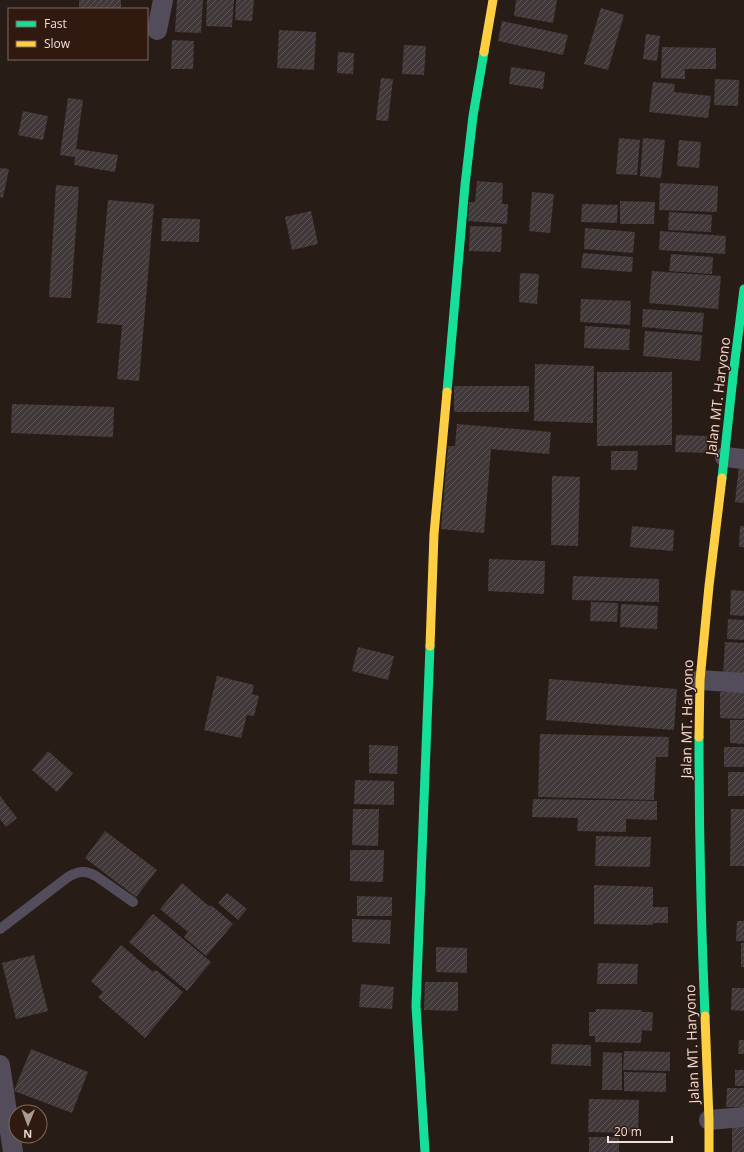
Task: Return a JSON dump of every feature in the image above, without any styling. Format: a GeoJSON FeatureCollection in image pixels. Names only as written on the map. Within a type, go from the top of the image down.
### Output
{"type":"FeatureCollection","features":[{"type":"Feature","properties":{"kind":"street"},"geometry":{"type":"LineString","coordinates":[[157,30],[164,0]]}},
{"type":"Feature","properties":{"kind":"street"},"geometry":{"type":"LineString","coordinates":[[425,1152],[416,1006],[434,534],[465,185],[471,131],[493,0]]}},
{"type":"Feature","properties":{"kind":"street","name":"Jalan MT. Haryono"},"geometry":{"type":"LineString","coordinates":[[709,1152],[699,792],[700,680],[709,586],[734,458],[744,289]]}},
{"type":"Feature","properties":{"kind":"street"},"geometry":{"type":"LineString","coordinates":[[700,680],[744,683]]}},
{"type":"Feature","properties":{"kind":"street"},"geometry":{"type":"LineString","coordinates":[[0,1065],[14,1152]]}},
{"type":"Feature","properties":{"kind":"street"},"geometry":{"type":"LineString","coordinates":[[709,1120],[744,1117]]}},
{"type":"Feature","properties":{"kind":"lane"},"geometry":{"type":"LineString","coordinates":[[0,929],[68,877],[82,872],[90,873],[133,902]]}},
{"type":"Feature","properties":{"kind":"building"},"geometry":{"type":"Polygon","coordinates":[[[79,0],[121,0],[121,8],[79,8],[79,0]]]}},
{"type":"Feature","properties":{"kind":"building"},"geometry":{"type":"Polygon","coordinates":[[[177,0],[203,0],[201,33],[175,32],[177,0]]]}},
{"type":"Feature","properties":{"kind":"building"},"geometry":{"type":"Polygon","coordinates":[[[207,0],[234,0],[232,27],[206,26],[207,0]]]}},
{"type":"Feature","properties":{"kind":"building"},"geometry":{"type":"Polygon","coordinates":[[[236,0],[254,0],[252,21],[235,20],[236,0]]]}},
{"type":"Feature","properties":{"kind":"building"},"geometry":{"type":"Polygon","coordinates":[[[516,0],[557,0],[553,23],[514,16],[516,0]]]}},
{"type":"Feature","properties":{"kind":"building"},"geometry":{"type":"Polygon","coordinates":[[[601,8],[624,15],[608,70],[584,64],[601,8]]]}},
{"type":"Feature","properties":{"kind":"building"},"geometry":{"type":"Polygon","coordinates":[[[502,21],[568,35],[563,55],[498,41],[502,21]]]}},
{"type":"Feature","properties":{"kind":"building"},"geometry":{"type":"Polygon","coordinates":[[[279,30],[316,32],[314,70],[277,68],[279,30]]]}},
{"type":"Feature","properties":{"kind":"building"},"geometry":{"type":"Polygon","coordinates":[[[646,34],[660,36],[657,61],[643,59],[646,34]]]}},
{"type":"Feature","properties":{"kind":"building"},"geometry":{"type":"Polygon","coordinates":[[[172,40],[194,41],[193,69],[171,69],[172,40]]]}},
{"type":"Feature","properties":{"kind":"building"},"geometry":{"type":"Polygon","coordinates":[[[404,45],[426,46],[424,75],[402,74],[404,45]]]}},
{"type":"Feature","properties":{"kind":"building"},"geometry":{"type":"Polygon","coordinates":[[[662,47],[716,48],[716,69],[685,69],[685,79],[661,78],[662,47]]]}},
{"type":"Feature","properties":{"kind":"building"},"geometry":{"type":"Polygon","coordinates":[[[338,52],[354,53],[353,74],[337,73],[338,52]]]}},
{"type":"Feature","properties":{"kind":"building"},"geometry":{"type":"Polygon","coordinates":[[[511,67],[545,72],[543,89],[509,84],[511,67]]]}},
{"type":"Feature","properties":{"kind":"building"},"geometry":{"type":"Polygon","coordinates":[[[381,78],[393,79],[388,121],[376,120],[381,78]]]}},
{"type":"Feature","properties":{"kind":"building"},"geometry":{"type":"Polygon","coordinates":[[[715,79],[739,80],[738,106],[714,105],[715,79]]]}},
{"type":"Feature","properties":{"kind":"building"},"geometry":{"type":"Polygon","coordinates":[[[653,82],[675,84],[674,92],[711,96],[708,118],[649,112],[653,82]]]}},
{"type":"Feature","properties":{"kind":"building"},"geometry":{"type":"Polygon","coordinates":[[[68,98],[83,100],[76,149],[118,155],[115,172],[74,165],[75,157],[60,155],[68,98]]]}},
{"type":"Feature","properties":{"kind":"building"},"geometry":{"type":"Polygon","coordinates":[[[23,111],[48,116],[43,140],[18,135],[23,111]]]}},
{"type":"Feature","properties":{"kind":"building"},"geometry":{"type":"Polygon","coordinates":[[[619,138],[640,140],[637,175],[616,174],[619,138]]]}},
{"type":"Feature","properties":{"kind":"building"},"geometry":{"type":"Polygon","coordinates":[[[643,138],[665,140],[661,178],[640,176],[643,138]]]}},
{"type":"Feature","properties":{"kind":"building"},"geometry":{"type":"Polygon","coordinates":[[[679,140],[701,142],[699,168],[677,166],[679,140]]]}},
{"type":"Feature","properties":{"kind":"building"},"geometry":{"type":"Polygon","coordinates":[[[0,168],[9,169],[3,198],[0,197],[0,168]]]}},
{"type":"Feature","properties":{"kind":"building"},"geometry":{"type":"Polygon","coordinates":[[[477,181],[503,183],[502,204],[508,204],[507,224],[468,221],[469,202],[475,202],[477,181]]]}},
{"type":"Feature","properties":{"kind":"building"},"geometry":{"type":"Polygon","coordinates":[[[660,183],[718,186],[717,212],[659,210],[660,183]]]}},
{"type":"Feature","properties":{"kind":"building"},"geometry":{"type":"Polygon","coordinates":[[[56,185],[79,187],[71,298],[49,297],[56,185]]]}},
{"type":"Feature","properties":{"kind":"building"},"geometry":{"type":"Polygon","coordinates":[[[532,192],[554,194],[550,233],[529,231],[532,192]]]}},
{"type":"Feature","properties":{"kind":"building"},"geometry":{"type":"Polygon","coordinates":[[[108,200],[154,204],[139,381],[117,379],[122,325],[97,323],[108,200]]]}},
{"type":"Feature","properties":{"kind":"building"},"geometry":{"type":"Polygon","coordinates":[[[620,201],[655,202],[654,224],[620,224],[620,201]]]}},
{"type":"Feature","properties":{"kind":"building"},"geometry":{"type":"Polygon","coordinates":[[[582,204],[618,205],[617,223],[581,222],[582,204]]]}},
{"type":"Feature","properties":{"kind":"building"},"geometry":{"type":"Polygon","coordinates":[[[311,211],[318,244],[292,250],[285,217],[311,211]]]}},
{"type":"Feature","properties":{"kind":"building"},"geometry":{"type":"Polygon","coordinates":[[[669,212],[712,215],[711,232],[668,230],[669,212]]]}},
{"type":"Feature","properties":{"kind":"building"},"geometry":{"type":"Polygon","coordinates":[[[162,218],[200,219],[199,242],[161,241],[162,218]]]}},
{"type":"Feature","properties":{"kind":"building"},"geometry":{"type":"Polygon","coordinates":[[[470,226],[502,227],[501,252],[469,251],[470,226]]]}},
{"type":"Feature","properties":{"kind":"building"},"geometry":{"type":"Polygon","coordinates":[[[585,228],[635,232],[633,253],[584,249],[585,228]]]}},
{"type":"Feature","properties":{"kind":"building"},"geometry":{"type":"Polygon","coordinates":[[[660,231],[726,236],[725,254],[659,250],[660,231]]]}},
{"type":"Feature","properties":{"kind":"building"},"geometry":{"type":"Polygon","coordinates":[[[583,253],[633,257],[632,272],[581,268],[583,253]]]}},
{"type":"Feature","properties":{"kind":"building"},"geometry":{"type":"Polygon","coordinates":[[[671,254],[713,257],[712,274],[669,271],[671,254]]]}},
{"type":"Feature","properties":{"kind":"building"},"geometry":{"type":"Polygon","coordinates":[[[652,271],[721,276],[718,309],[649,303],[652,271]]]}},
{"type":"Feature","properties":{"kind":"building"},"geometry":{"type":"Polygon","coordinates":[[[520,273],[539,274],[537,304],[519,302],[520,273]]]}},
{"type":"Feature","properties":{"kind":"building"},"geometry":{"type":"Polygon","coordinates":[[[581,299],[631,301],[630,325],[580,322],[581,299]]]}},
{"type":"Feature","properties":{"kind":"building"},"geometry":{"type":"Polygon","coordinates":[[[643,309],[704,313],[702,332],[642,327],[643,309]]]}},
{"type":"Feature","properties":{"kind":"building"},"geometry":{"type":"Polygon","coordinates":[[[585,326],[630,329],[629,350],[584,348],[585,326]]]}},
{"type":"Feature","properties":{"kind":"building"},"geometry":{"type":"Polygon","coordinates":[[[645,331],[702,335],[700,361],[643,356],[645,331]]]}},
{"type":"Feature","properties":{"kind":"building"},"geometry":{"type":"Polygon","coordinates":[[[535,364],[594,366],[593,423],[534,421],[535,364]]]}},
{"type":"Feature","properties":{"kind":"building"},"geometry":{"type":"Polygon","coordinates":[[[597,372],[672,372],[672,445],[597,446],[597,372]]]}},
{"type":"Feature","properties":{"kind":"building"},"geometry":{"type":"Polygon","coordinates":[[[454,386],[529,386],[529,412],[454,412],[454,386]]]}},
{"type":"Feature","properties":{"kind":"building"},"geometry":{"type":"Polygon","coordinates":[[[12,404],[114,407],[113,437],[11,433],[12,404]]]}},
{"type":"Feature","properties":{"kind":"building"},"geometry":{"type":"Polygon","coordinates":[[[457,424],[551,432],[549,454],[491,449],[484,533],[441,529],[448,446],[455,446],[457,424]]]}},
{"type":"Feature","properties":{"kind":"building"},"geometry":{"type":"Polygon","coordinates":[[[676,435],[707,436],[707,453],[675,452],[676,435]]]}},
{"type":"Feature","properties":{"kind":"building"},"geometry":{"type":"Polygon","coordinates":[[[611,451],[638,451],[637,470],[611,470],[611,451]]]}},
{"type":"Feature","properties":{"kind":"building"},"geometry":{"type":"Polygon","coordinates":[[[739,465],[744,466],[744,503],[735,502],[739,465]]]}},
{"type":"Feature","properties":{"kind":"building"},"geometry":{"type":"Polygon","coordinates":[[[552,476],[580,477],[578,546],[551,545],[552,476]]]}},
{"type":"Feature","properties":{"kind":"building"},"geometry":{"type":"Polygon","coordinates":[[[632,526],[674,530],[673,551],[630,547],[632,526]]]}},
{"type":"Feature","properties":{"kind":"building"},"geometry":{"type":"Polygon","coordinates":[[[740,526],[744,526],[744,547],[739,547],[740,526]]]}},
{"type":"Feature","properties":{"kind":"building"},"geometry":{"type":"Polygon","coordinates":[[[489,559],[545,561],[544,594],[488,591],[489,559]]]}},
{"type":"Feature","properties":{"kind":"building"},"geometry":{"type":"Polygon","coordinates":[[[573,576],[659,579],[659,602],[572,600],[573,576]]]}},
{"type":"Feature","properties":{"kind":"building"},"geometry":{"type":"Polygon","coordinates":[[[731,590],[744,591],[744,616],[730,615],[731,590]]]}},
{"type":"Feature","properties":{"kind":"building"},"geometry":{"type":"Polygon","coordinates":[[[591,602],[618,603],[617,622],[590,621],[591,602]]]}},
{"type":"Feature","properties":{"kind":"building"},"geometry":{"type":"Polygon","coordinates":[[[621,604],[658,606],[657,629],[620,627],[621,604]]]}},
{"type":"Feature","properties":{"kind":"building"},"geometry":{"type":"Polygon","coordinates":[[[728,619],[744,620],[744,640],[727,639],[728,619]]]}},
{"type":"Feature","properties":{"kind":"building"},"geometry":{"type":"Polygon","coordinates":[[[725,642],[744,643],[744,677],[723,676],[725,642]]]}},
{"type":"Feature","properties":{"kind":"building"},"geometry":{"type":"Polygon","coordinates":[[[358,647],[394,656],[388,680],[352,671],[358,647]]]}},
{"type":"Feature","properties":{"kind":"building"},"geometry":{"type":"Polygon","coordinates":[[[217,676],[254,685],[252,694],[259,696],[254,716],[247,715],[241,738],[204,730],[217,676]]]}},
{"type":"Feature","properties":{"kind":"building"},"geometry":{"type":"Polygon","coordinates":[[[549,679],[677,689],[674,730],[546,720],[549,679]]]}},
{"type":"Feature","properties":{"kind":"building"},"geometry":{"type":"Polygon","coordinates":[[[720,692],[744,692],[744,719],[720,718],[720,692]]]}},
{"type":"Feature","properties":{"kind":"building"},"geometry":{"type":"Polygon","coordinates":[[[730,720],[744,720],[744,744],[730,743],[730,720]]]}},
{"type":"Feature","properties":{"kind":"building"},"geometry":{"type":"Polygon","coordinates":[[[540,734],[669,737],[668,757],[656,757],[654,800],[538,797],[540,734]]]}},
{"type":"Feature","properties":{"kind":"building"},"geometry":{"type":"Polygon","coordinates":[[[369,745],[398,746],[397,774],[369,773],[369,745]]]}},
{"type":"Feature","properties":{"kind":"building"},"geometry":{"type":"Polygon","coordinates":[[[724,747],[744,747],[744,767],[724,767],[724,747]]]}},
{"type":"Feature","properties":{"kind":"building"},"geometry":{"type":"Polygon","coordinates":[[[48,751],[73,773],[57,792],[32,770],[48,751]]]}},
{"type":"Feature","properties":{"kind":"building"},"geometry":{"type":"Polygon","coordinates":[[[728,772],[744,772],[744,796],[728,796],[728,772]]]}},
{"type":"Feature","properties":{"kind":"building"},"geometry":{"type":"Polygon","coordinates":[[[355,780],[394,781],[394,805],[354,804],[355,780]]]}},
{"type":"Feature","properties":{"kind":"building"},"geometry":{"type":"Polygon","coordinates":[[[0,796],[17,818],[6,827],[0,819],[0,796]]]}},
{"type":"Feature","properties":{"kind":"building"},"geometry":{"type":"Polygon","coordinates":[[[533,799],[657,801],[657,820],[626,819],[626,832],[577,831],[578,818],[532,817],[533,799]]]}},
{"type":"Feature","properties":{"kind":"building"},"geometry":{"type":"Polygon","coordinates":[[[353,809],[379,809],[378,846],[352,845],[353,809]]]}},
{"type":"Feature","properties":{"kind":"building"},"geometry":{"type":"Polygon","coordinates":[[[731,809],[744,809],[744,866],[730,866],[731,809]]]}},
{"type":"Feature","properties":{"kind":"building"},"geometry":{"type":"Polygon","coordinates":[[[105,831],[157,870],[136,897],[85,858],[105,831]]]}},
{"type":"Feature","properties":{"kind":"building"},"geometry":{"type":"Polygon","coordinates":[[[596,836],[651,837],[650,867],[595,866],[596,836]]]}},
{"type":"Feature","properties":{"kind":"building"},"geometry":{"type":"Polygon","coordinates":[[[350,850],[384,850],[383,882],[350,881],[350,850]]]}},
{"type":"Feature","properties":{"kind":"building"},"geometry":{"type":"Polygon","coordinates":[[[182,883],[233,924],[206,956],[184,937],[188,932],[160,909],[182,883]]]}},
{"type":"Feature","properties":{"kind":"building"},"geometry":{"type":"Polygon","coordinates":[[[594,885],[653,887],[653,907],[668,907],[668,923],[653,923],[653,925],[594,924],[594,885]]]}},
{"type":"Feature","properties":{"kind":"building"},"geometry":{"type":"Polygon","coordinates":[[[227,893],[247,909],[238,920],[218,903],[227,893]]]}},
{"type":"Feature","properties":{"kind":"building"},"geometry":{"type":"Polygon","coordinates":[[[357,896],[392,897],[392,916],[357,916],[357,896]]]}},
{"type":"Feature","properties":{"kind":"building"},"geometry":{"type":"Polygon","coordinates":[[[153,914],[211,962],[187,991],[129,942],[153,914]]]}},
{"type":"Feature","properties":{"kind":"building"},"geometry":{"type":"Polygon","coordinates":[[[352,919],[391,920],[390,944],[352,942],[352,919]]]}},
{"type":"Feature","properties":{"kind":"building"},"geometry":{"type":"Polygon","coordinates":[[[737,921],[744,921],[744,941],[736,941],[737,921]]]}},
{"type":"Feature","properties":{"kind":"building"},"geometry":{"type":"Polygon","coordinates":[[[741,943],[744,943],[744,967],[741,967],[741,943]]]}},
{"type":"Feature","properties":{"kind":"building"},"geometry":{"type":"Polygon","coordinates":[[[121,945],[153,972],[156,970],[183,992],[145,1038],[98,997],[103,992],[91,981],[121,945]]]}},
{"type":"Feature","properties":{"kind":"building"},"geometry":{"type":"Polygon","coordinates":[[[436,947],[467,948],[467,973],[436,972],[436,947]]]}},
{"type":"Feature","properties":{"kind":"building"},"geometry":{"type":"Polygon","coordinates":[[[34,955],[48,1011],[16,1019],[2,963],[34,955]]]}},
{"type":"Feature","properties":{"kind":"building"},"geometry":{"type":"Polygon","coordinates":[[[598,963],[638,964],[637,984],[597,984],[598,963]]]}},
{"type":"Feature","properties":{"kind":"building"},"geometry":{"type":"Polygon","coordinates":[[[425,982],[458,982],[458,1011],[424,1010],[425,982]]]}},
{"type":"Feature","properties":{"kind":"building"},"geometry":{"type":"Polygon","coordinates":[[[361,984],[394,987],[392,1009],[359,1007],[361,984]]]}},
{"type":"Feature","properties":{"kind":"building"},"geometry":{"type":"Polygon","coordinates":[[[732,988],[744,988],[744,1011],[731,1010],[732,988]]]}},
{"type":"Feature","properties":{"kind":"building"},"geometry":{"type":"Polygon","coordinates":[[[596,1009],[642,1010],[642,1012],[653,1012],[652,1031],[642,1030],[641,1043],[595,1042],[595,1036],[589,1036],[589,1012],[596,1012],[596,1009]]]}},
{"type":"Feature","properties":{"kind":"building"},"geometry":{"type":"Polygon","coordinates":[[[739,1040],[744,1040],[744,1054],[738,1054],[739,1040]]]}},
{"type":"Feature","properties":{"kind":"building"},"geometry":{"type":"Polygon","coordinates":[[[552,1044],[591,1045],[591,1066],[551,1064],[552,1044]]]}},
{"type":"Feature","properties":{"kind":"building"},"geometry":{"type":"Polygon","coordinates":[[[31,1049],[88,1072],[72,1113],[14,1091],[31,1049]]]}},
{"type":"Feature","properties":{"kind":"building"},"geometry":{"type":"Polygon","coordinates":[[[624,1051],[670,1052],[670,1071],[623,1070],[624,1051]]]}},
{"type":"Feature","properties":{"kind":"building"},"geometry":{"type":"Polygon","coordinates":[[[603,1052],[622,1053],[622,1090],[602,1090],[603,1052]]]}},
{"type":"Feature","properties":{"kind":"building"},"geometry":{"type":"Polygon","coordinates":[[[735,1070],[744,1070],[744,1086],[735,1086],[735,1070]]]}},
{"type":"Feature","properties":{"kind":"building"},"geometry":{"type":"Polygon","coordinates":[[[624,1072],[666,1073],[666,1092],[624,1091],[624,1072]]]}},
{"type":"Feature","properties":{"kind":"building"},"geometry":{"type":"Polygon","coordinates":[[[727,1088],[744,1088],[744,1107],[726,1107],[727,1088]]]}},
{"type":"Feature","properties":{"kind":"building"},"geometry":{"type":"Polygon","coordinates":[[[589,1099],[639,1100],[638,1133],[588,1132],[589,1099]]]}},
{"type":"Feature","properties":{"kind":"building"},"geometry":{"type":"Polygon","coordinates":[[[732,1126],[744,1127],[744,1152],[732,1152],[732,1126]]]}},
{"type":"Feature","properties":{"kind":"building"},"geometry":{"type":"Polygon","coordinates":[[[589,1137],[619,1137],[619,1152],[589,1152],[589,1137]]]}},
{"type":"Feature","properties":{"kind":"traffic: fast"},"geometry":{"type":"LineString","coordinates":[[447,392],[465,185],[473,116],[484,52]]}},
{"type":"Feature","properties":{"kind":"traffic: fast"},"geometry":{"type":"LineString","coordinates":[[722,478],[744,289]]}},
{"type":"Feature","properties":{"kind":"traffic: fast"},"geometry":{"type":"LineString","coordinates":[[425,1152],[416,1006],[430,646]]}},
{"type":"Feature","properties":{"kind":"traffic: fast"},"geometry":{"type":"LineString","coordinates":[[699,737],[700,876],[705,1016]]}},
{"type":"Feature","properties":{"kind":"traffic: slow"},"geometry":{"type":"LineString","coordinates":[[484,52],[493,0]]}},
{"type":"Feature","properties":{"kind":"traffic: slow"},"geometry":{"type":"LineString","coordinates":[[430,646],[434,534],[447,392]]}},
{"type":"Feature","properties":{"kind":"traffic: slow"},"geometry":{"type":"LineString","coordinates":[[699,737],[700,680],[709,586],[722,478]]}},
{"type":"Feature","properties":{"kind":"traffic: slow"},"geometry":{"type":"LineString","coordinates":[[705,1016],[709,1152]]}}]}
